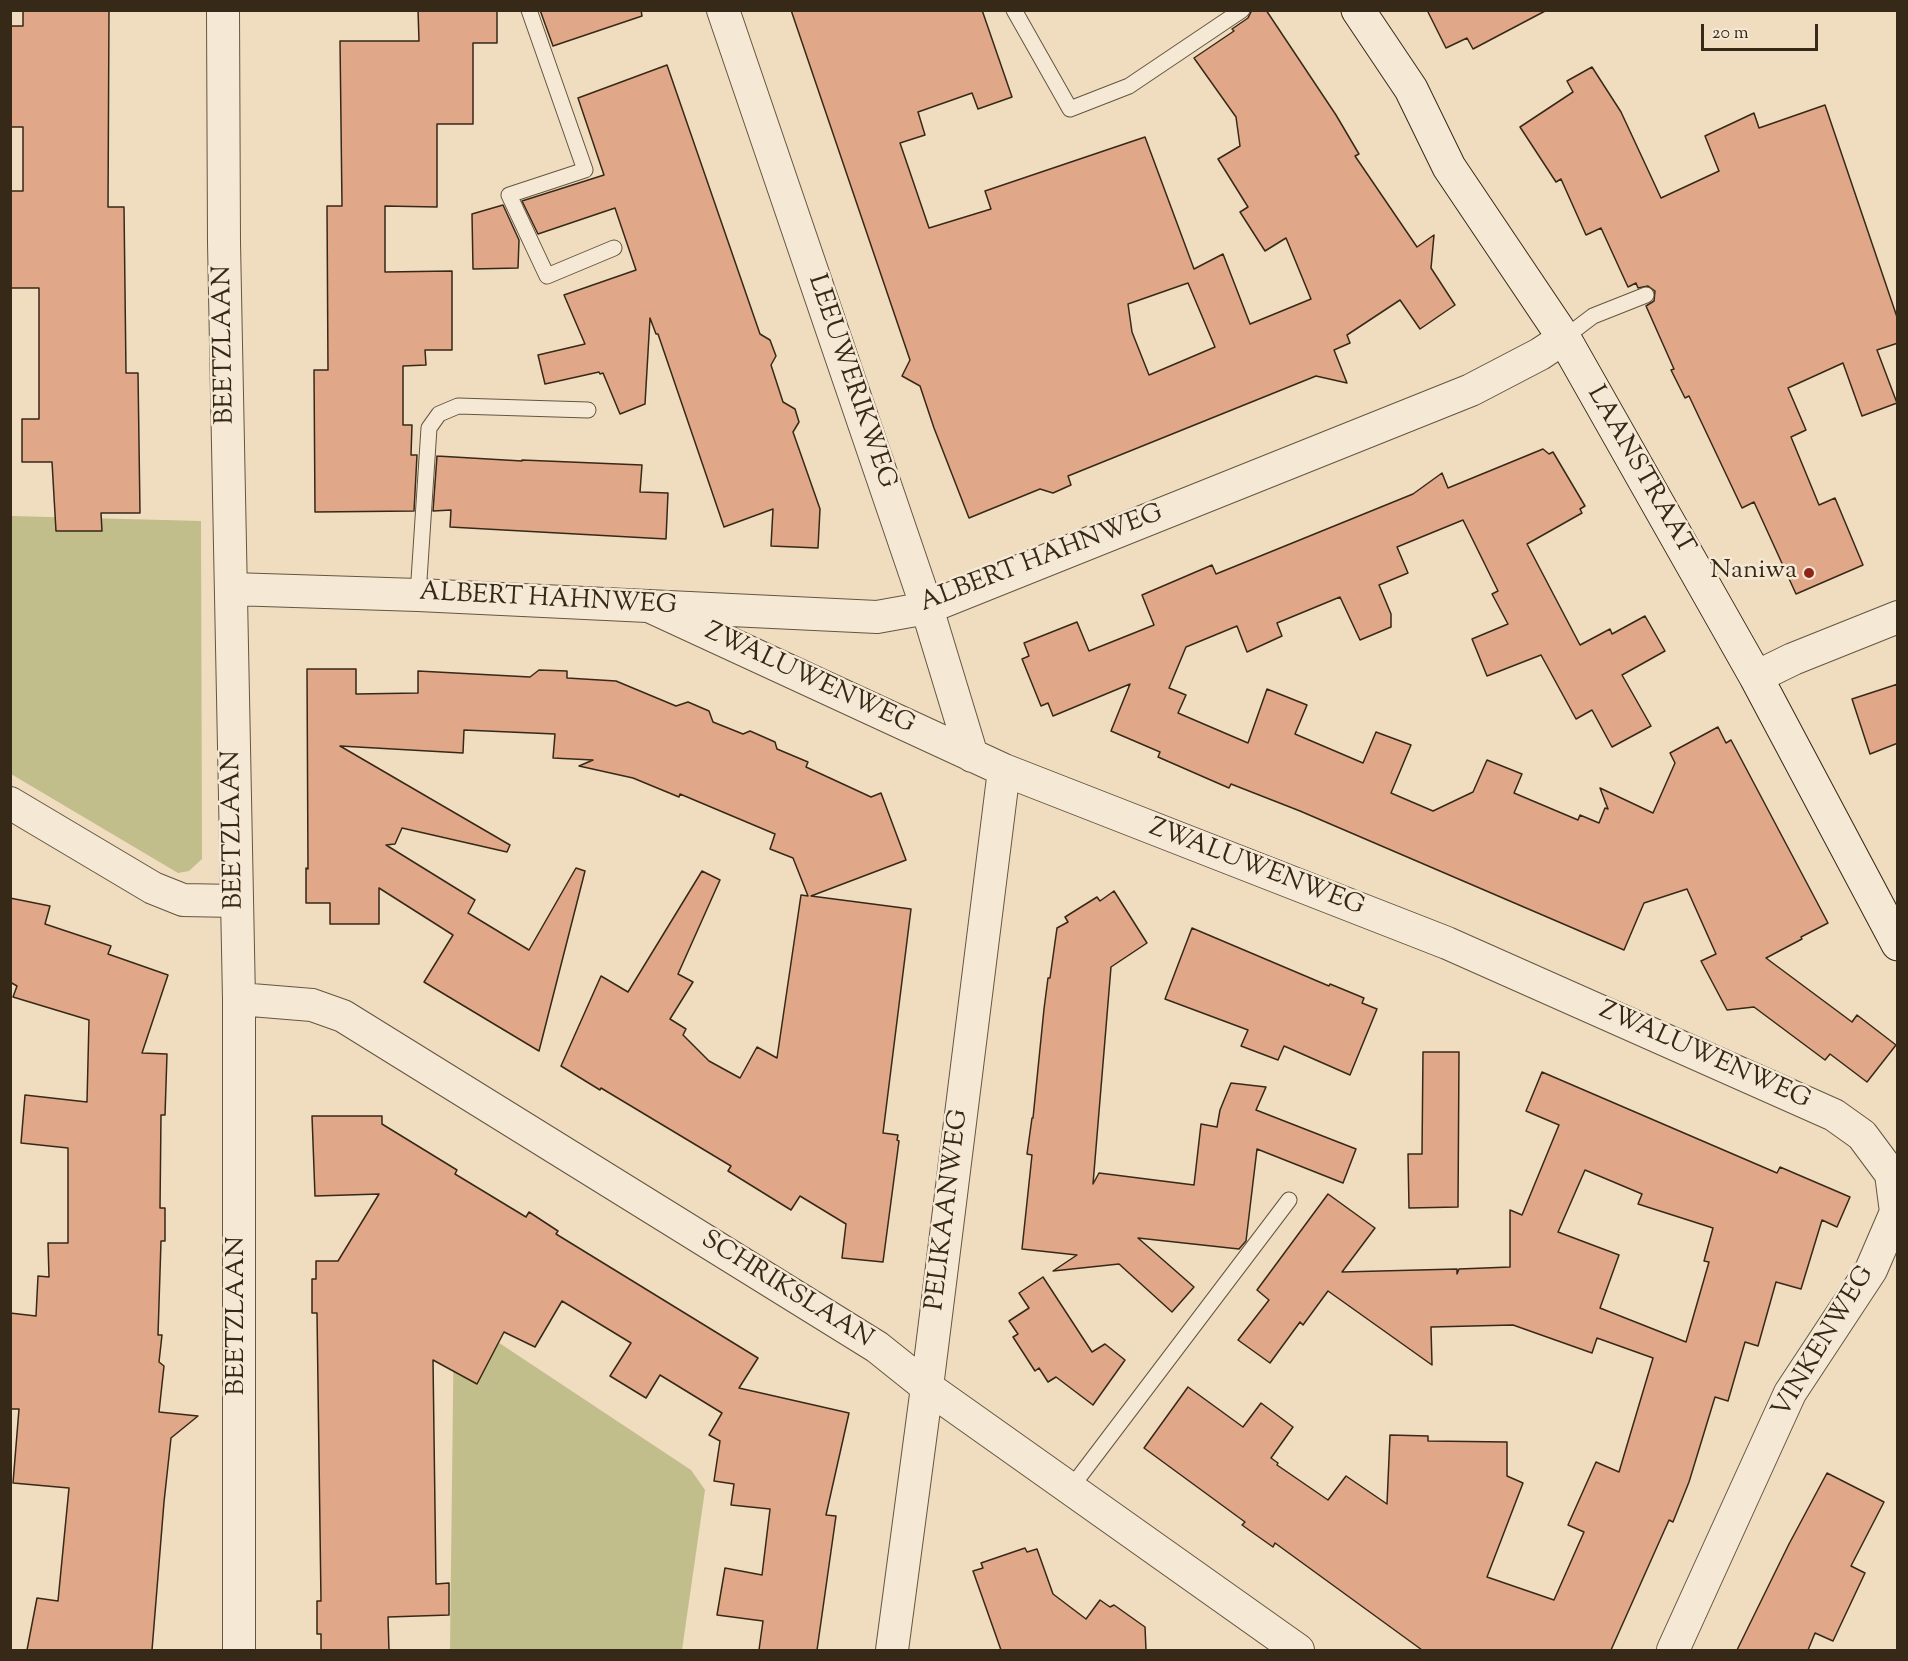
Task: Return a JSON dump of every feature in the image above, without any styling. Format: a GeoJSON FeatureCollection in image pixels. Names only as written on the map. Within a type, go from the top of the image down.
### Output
{"type":"FeatureCollection","features":[{"type":"Feature","properties":{"kind":"street","name":"BEETZLAAN"},"geometry":{"type":"LineString","coordinates":[[223,10],[224,243],[239,999],[239,1650]]}},
{"type":"Feature","properties":{"kind":"street","name":"LEEUWERIKWEG"},"geometry":{"type":"LineString","coordinates":[[723,10],[927,608],[972,756]]}},
{"type":"Feature","properties":{"kind":"street","name":"LAANSTRAAT"},"geometry":{"type":"LineString","coordinates":[[1358,10],[1412,89],[1449,167],[1564,338],[1756,677],[1898,944]]}},
{"type":"Feature","properties":{"kind":"street","name":"ALBERT HAHNWEG"},"geometry":{"type":"LineString","coordinates":[[232,589],[418,595],[877,617],[927,608],[1471,390],[1540,354],[1564,338]]}},
{"type":"Feature","properties":{"kind":"street","name":"ZWALUWENWEG"},"geometry":{"type":"LineString","coordinates":[[649,606],[1004,770],[1447,943],[1834,1115],[1862,1135]]}},
{"type":"Feature","properties":{"kind":"street"},"geometry":{"type":"LineString","coordinates":[[1756,677],[1793,659],[1898,617]]}},
{"type":"Feature","properties":{"kind":"street","name":"PELIKAANWEG"},"geometry":{"type":"LineString","coordinates":[[892,1650],[1004,770]]}},
{"type":"Feature","properties":{"kind":"street"},"geometry":{"type":"LineString","coordinates":[[10,803],[153,888],[183,900],[236,901]]}},
{"type":"Feature","properties":{"kind":"street","name":"SCHRIKSLAAN"},"geometry":{"type":"LineString","coordinates":[[239,999],[312,1005],[343,1016],[877,1347],[927,1387],[1298,1650]]}},
{"type":"Feature","properties":{"kind":"street","name":"VINKENWEG"},"geometry":{"type":"LineString","coordinates":[[1673,1650],[1790,1393],[1871,1270],[1896,1212],[1890,1174],[1862,1135]]}},
{"type":"Feature","properties":{"kind":"lane"},"geometry":{"type":"LineString","coordinates":[[529,10],[585,170],[508,195],[547,276],[614,248]]}},
{"type":"Feature","properties":{"kind":"lane"},"geometry":{"type":"LineString","coordinates":[[1014,10],[1070,109],[1129,86],[1242,10]]}},
{"type":"Feature","properties":{"kind":"lane"},"geometry":{"type":"LineString","coordinates":[[1564,338],[1593,316],[1647,295]]}},
{"type":"Feature","properties":{"kind":"lane"},"geometry":{"type":"LineString","coordinates":[[418,595],[429,428],[439,414],[458,406],[588,410]]}},
{"type":"Feature","properties":{"kind":"lane"},"geometry":{"type":"LineString","coordinates":[[1070,1489],[1289,1200]]}},
{"type":"Feature","properties":{"kind":"shaded area"},"geometry":{"type":"Polygon","coordinates":[[[11,516],[201,521],[202,859],[189,871],[178,873],[11,774],[11,516]]]}},
{"type":"Feature","properties":{"kind":"shaded area"},"geometry":{"type":"Polygon","coordinates":[[[454,1313],[691,1470],[705,1490],[682,1650],[450,1650],[454,1313]]]}},
{"type":"Feature","properties":{"kind":"building"},"geometry":{"type":"Polygon","coordinates":[[[109,10],[108,207],[124,207],[126,373],[138,373],[140,513],[101,513],[102,531],[56,531],[52,462],[22,462],[22,419],[39,419],[39,288],[10,288],[10,191],[23,191],[23,127],[10,127],[10,26],[23,26],[23,11],[109,10]]]}},
{"type":"Feature","properties":{"kind":"building"},"geometry":{"type":"Polygon","coordinates":[[[418,10],[497,10],[497,43],[473,43],[473,124],[437,124],[437,207],[385,206],[385,272],[452,271],[452,350],[425,350],[426,365],[403,366],[403,425],[412,425],[411,455],[417,455],[414,511],[315,512],[314,370],[328,370],[327,206],[342,206],[340,41],[419,41],[418,10]]]}},
{"type":"Feature","properties":{"kind":"building"},"geometry":{"type":"Polygon","coordinates":[[[540,10],[641,10],[642,16],[553,46],[540,10]]]}},
{"type":"Feature","properties":{"kind":"building"},"geometry":{"type":"Polygon","coordinates":[[[791,10],[982,10],[1012,97],[978,109],[972,93],[918,112],[925,135],[900,143],[929,228],[991,209],[985,191],[1145,137],[1194,269],[1223,254],[1250,324],[1311,299],[1286,238],[1265,251],[1240,212],[1248,207],[1218,159],[1240,146],[1236,117],[1194,58],[1234,31],[1232,29],[1248,18],[1252,10],[1266,10],[1336,115],[1359,154],[1355,156],[1417,247],[1434,235],[1431,268],[1455,305],[1420,329],[1400,300],[1347,335],[1350,343],[1334,350],[1347,383],[1316,376],[1068,476],[1071,485],[1053,493],[1040,489],[969,518],[920,386],[902,376],[910,360],[791,10]],[[1188,283],[1128,304],[1132,332],[1149,375],[1215,347],[1188,283]]]}},
{"type":"Feature","properties":{"kind":"building"},"geometry":{"type":"Polygon","coordinates":[[[1427,10],[1547,10],[1473,49],[1467,38],[1446,48],[1427,10]]]}},
{"type":"Feature","properties":{"kind":"building"},"geometry":{"type":"Polygon","coordinates":[[[667,65],[760,334],[770,340],[776,356],[771,365],[783,402],[795,409],[799,422],[793,432],[820,509],[818,548],[771,546],[773,509],[724,527],[658,334],[650,318],[645,404],[620,414],[603,373],[599,372],[545,384],[538,355],[585,344],[564,295],[636,270],[615,208],[538,234],[522,201],[604,175],[578,98],[667,65]]]}},
{"type":"Feature","properties":{"kind":"building"},"geometry":{"type":"Polygon","coordinates":[[[1592,67],[1621,112],[1661,198],[1719,171],[1705,136],[1754,113],[1759,128],[1825,105],[1898,320],[1898,343],[1877,350],[1897,403],[1862,416],[1843,363],[1788,388],[1806,430],[1791,437],[1819,505],[1835,498],[1863,565],[1796,594],[1754,502],[1742,508],[1689,396],[1685,398],[1671,370],[1674,369],[1646,306],[1654,301],[1655,291],[1648,286],[1638,288],[1636,283],[1628,287],[1601,228],[1586,235],[1561,179],[1556,182],[1520,127],[1573,92],[1567,81],[1592,67]]]}},
{"type":"Feature","properties":{"kind":"building"},"geometry":{"type":"Polygon","coordinates":[[[503,205],[519,240],[518,268],[473,269],[472,214],[503,205]]]}},
{"type":"Feature","properties":{"kind":"building"},"geometry":{"type":"Polygon","coordinates":[[[1543,449],[1549,454],[1553,452],[1585,506],[1580,509],[1582,513],[1527,544],[1580,645],[1610,629],[1612,634],[1645,616],[1665,651],[1622,675],[1651,726],[1612,747],[1592,710],[1576,719],[1541,655],[1487,676],[1472,639],[1508,624],[1492,594],[1498,591],[1463,520],[1397,547],[1408,573],[1379,585],[1391,614],[1391,627],[1360,640],[1340,597],[1277,623],[1282,636],[1247,652],[1237,626],[1186,647],[1169,688],[1186,695],[1178,713],[1248,743],[1267,689],[1307,705],[1295,734],[1363,763],[1376,732],[1411,745],[1391,793],[1433,811],[1473,792],[1487,760],[1522,774],[1514,793],[1578,820],[1580,815],[1599,823],[1605,808],[1608,809],[1600,788],[1653,813],[1675,763],[1670,753],[1718,727],[1726,743],[1731,740],[1828,923],[1766,958],[1852,1022],[1857,1015],[1896,1045],[1867,1082],[1830,1054],[1825,1060],[1754,1007],[1727,1010],[1701,961],[1716,954],[1687,889],[1644,903],[1624,950],[1300,811],[1231,784],[1229,788],[1158,757],[1160,752],[1111,731],[1130,684],[1053,716],[1048,703],[1041,706],[1022,659],[1029,656],[1024,643],[1077,622],[1089,651],[1154,625],[1142,595],[1212,565],[1216,574],[1413,494],[1442,473],[1448,488],[1543,449]]]}},
{"type":"Feature","properties":{"kind":"building"},"geometry":{"type":"Polygon","coordinates":[[[437,456],[642,465],[640,492],[668,493],[666,539],[450,527],[451,510],[433,511],[437,456]]]}},
{"type":"Feature","properties":{"kind":"building"},"geometry":{"type":"Polygon","coordinates":[[[307,669],[356,669],[356,694],[418,693],[418,671],[530,677],[539,670],[567,671],[567,678],[616,681],[676,706],[688,702],[709,711],[713,722],[743,734],[750,731],[775,742],[777,749],[808,762],[806,767],[871,797],[881,793],[906,860],[811,896],[911,909],[883,1133],[898,1135],[897,1140],[899,1141],[883,1262],[842,1258],[846,1224],[800,1196],[791,1210],[728,1171],[731,1166],[561,1066],[601,976],[628,992],[702,871],[720,880],[678,974],[693,982],[670,1019],[686,1029],[683,1035],[709,1061],[740,1078],[757,1047],[777,1058],[801,895],[808,896],[793,858],[770,849],[775,834],[680,794],[679,797],[633,778],[579,766],[593,760],[553,758],[555,734],[464,730],[463,753],[340,746],[510,845],[507,852],[402,828],[395,844],[386,845],[475,900],[468,913],[529,950],[576,868],[585,871],[539,1051],[424,982],[453,935],[379,888],[379,924],[330,924],[330,903],[306,903],[306,868],[308,869],[307,669]]]}},
{"type":"Feature","properties":{"kind":"building"},"geometry":{"type":"Polygon","coordinates":[[[1898,684],[1898,743],[1870,754],[1852,699],[1898,684]]]}},
{"type":"Feature","properties":{"kind":"building"},"geometry":{"type":"Polygon","coordinates":[[[1114,891],[1147,943],[1111,967],[1093,1184],[1099,1173],[1194,1185],[1201,1124],[1217,1127],[1220,1110],[1231,1083],[1266,1087],[1256,1110],[1356,1149],[1343,1183],[1257,1149],[1246,1241],[1239,1249],[1138,1238],[1194,1287],[1172,1312],[1119,1264],[1053,1271],[1077,1255],[1022,1249],[1032,1155],[1027,1154],[1048,978],[1050,978],[1057,928],[1068,922],[1065,917],[1097,897],[1100,901],[1114,891]]]}},
{"type":"Feature","properties":{"kind":"building"},"geometry":{"type":"Polygon","coordinates":[[[10,898],[50,906],[45,924],[111,946],[108,954],[168,975],[142,1053],[167,1054],[165,1115],[161,1115],[160,1208],[165,1208],[165,1241],[161,1241],[158,1335],[162,1335],[159,1362],[164,1366],[159,1412],[198,1416],[171,1438],[152,1650],[27,1650],[37,1598],[58,1601],[69,1488],[13,1483],[19,1409],[10,1409],[10,1313],[36,1316],[38,1276],[49,1277],[48,1243],[68,1243],[68,1148],[21,1143],[25,1095],[87,1102],[89,1020],[13,997],[17,986],[10,982],[10,898]]]}},
{"type":"Feature","properties":{"kind":"building"},"geometry":{"type":"Polygon","coordinates":[[[1192,928],[1329,986],[1330,984],[1364,998],[1362,1003],[1377,1009],[1350,1075],[1284,1046],[1278,1060],[1241,1046],[1248,1030],[1165,999],[1192,928]]]}},
{"type":"Feature","properties":{"kind":"building"},"geometry":{"type":"Polygon","coordinates":[[[1423,1052],[1459,1052],[1458,1207],[1409,1208],[1408,1154],[1422,1154],[1423,1052]]]}},
{"type":"Feature","properties":{"kind":"building"},"geometry":{"type":"Polygon","coordinates":[[[1542,1072],[1777,1173],[1780,1167],[1850,1197],[1837,1227],[1822,1220],[1801,1289],[1776,1282],[1758,1346],[1745,1342],[1728,1401],[1715,1397],[1689,1482],[1673,1522],[1669,1520],[1611,1650],[1422,1650],[1275,1543],[1273,1547],[1242,1525],[1245,1522],[1144,1448],[1188,1387],[1243,1427],[1261,1403],[1293,1427],[1271,1458],[1278,1463],[1277,1465],[1328,1500],[1346,1476],[1387,1504],[1390,1435],[1428,1436],[1428,1441],[1507,1442],[1507,1476],[1523,1483],[1487,1577],[1554,1600],[1584,1532],[1568,1525],[1596,1462],[1619,1472],[1653,1358],[1597,1338],[1592,1353],[1513,1325],[1431,1327],[1432,1365],[1328,1291],[1303,1325],[1300,1322],[1270,1363],[1238,1340],[1269,1300],[1257,1290],[1328,1194],[1375,1228],[1342,1272],[1457,1269],[1457,1274],[1459,1269],[1510,1267],[1510,1210],[1522,1215],[1559,1125],[1526,1111],[1542,1072]],[[1585,1170],[1558,1232],[1619,1255],[1600,1308],[1686,1342],[1709,1262],[1704,1261],[1713,1228],[1638,1204],[1642,1194],[1585,1170]]]}},
{"type":"Feature","properties":{"kind":"building"},"geometry":{"type":"Polygon","coordinates":[[[312,1116],[382,1116],[382,1124],[457,1170],[455,1174],[526,1217],[529,1212],[558,1231],[556,1234],[758,1358],[739,1388],[849,1413],[826,1515],[836,1516],[817,1650],[759,1650],[763,1621],[717,1615],[725,1568],[762,1575],[770,1509],[731,1505],[734,1484],[714,1481],[720,1441],[709,1435],[722,1413],[660,1375],[646,1398],[610,1376],[631,1343],[562,1301],[535,1347],[504,1332],[477,1384],[433,1360],[436,1584],[449,1583],[449,1615],[388,1617],[389,1650],[321,1650],[321,1634],[317,1634],[317,1601],[321,1601],[317,1313],[312,1313],[312,1279],[316,1279],[316,1261],[338,1261],[379,1194],[315,1196],[312,1116]]]}},
{"type":"Feature","properties":{"kind":"building"},"geometry":{"type":"Polygon","coordinates":[[[1043,1277],[1092,1352],[1105,1344],[1125,1360],[1093,1405],[1056,1377],[1048,1382],[1039,1368],[1035,1371],[1013,1337],[1018,1334],[1009,1321],[1029,1308],[1019,1293],[1043,1277]]]}},
{"type":"Feature","properties":{"kind":"building"},"geometry":{"type":"Polygon","coordinates":[[[1827,1473],[1884,1502],[1851,1566],[1865,1573],[1833,1641],[1815,1633],[1808,1650],[1737,1650],[1789,1544],[1827,1473]]]}},
{"type":"Feature","properties":{"kind":"building"},"geometry":{"type":"Polygon","coordinates":[[[1025,1548],[1027,1552],[1037,1549],[1053,1594],[1086,1619],[1100,1600],[1110,1607],[1114,1605],[1145,1627],[1146,1650],[1001,1650],[973,1571],[983,1568],[981,1563],[1025,1548]]]}},
{"type":"Feature","properties":{"kind":"place","name":"Naniwa"},"geometry":{"type":"Point","coordinates":[1809,573]}}]}
